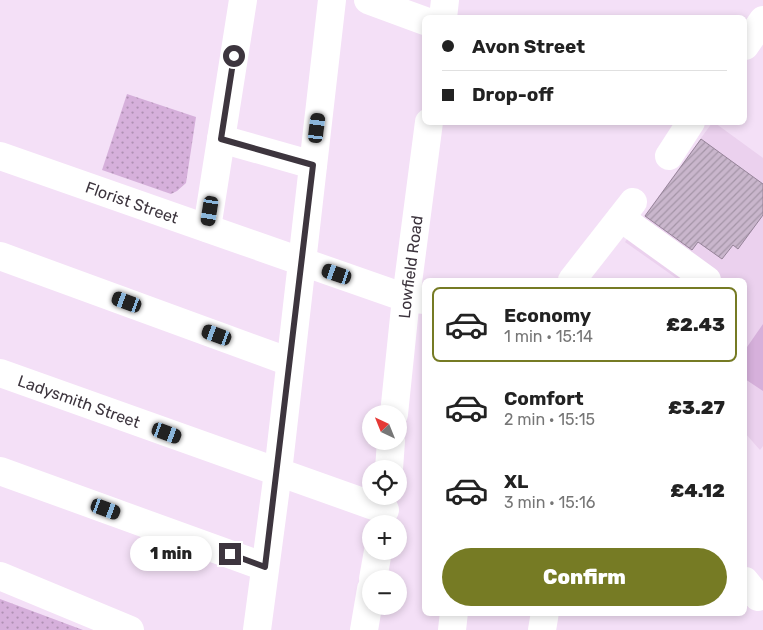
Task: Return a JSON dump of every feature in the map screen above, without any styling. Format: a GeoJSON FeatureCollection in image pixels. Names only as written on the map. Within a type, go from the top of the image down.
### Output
{"type":"FeatureCollection","features":[{"type":"Feature","properties":{"kind":"street"},"geometry":{"type":"LineString","coordinates":[[207,228],[243,0]]}},
{"type":"Feature","properties":{"kind":"street"},"geometry":{"type":"LineString","coordinates":[[257,630],[278,472],[332,0]]}},
{"type":"Feature","properties":{"kind":"street"},"geometry":{"type":"LineString","coordinates":[[368,0],[422,20]]}},
{"type":"Feature","properties":{"kind":"street"},"geometry":{"type":"LineString","coordinates":[[443,15],[445,0]]}},
{"type":"Feature","properties":{"kind":"street"},"geometry":{"type":"LineString","coordinates":[[747,43],[763,20]]}},
{"type":"Feature","properties":{"kind":"street"},"geometry":{"type":"LineString","coordinates":[[747,47],[763,54]]}},
{"type":"Feature","properties":{"kind":"street","name":"Lowfield Road"},"geometry":{"type":"LineString","coordinates":[[396,405],[416,299],[430,125]]}},
{"type":"Feature","properties":{"kind":"street"},"geometry":{"type":"LineString","coordinates":[[669,156],[689,125]]}},
{"type":"Feature","properties":{"kind":"street"},"geometry":{"type":"LineString","coordinates":[[221,139],[313,165]]}},
{"type":"Feature","properties":{"kind":"street","name":"Florist Street"},"geometry":{"type":"LineString","coordinates":[[0,156],[302,262],[416,299]]}},
{"type":"Feature","properties":{"kind":"street"},"geometry":{"type":"LineString","coordinates":[[574,278],[627,210],[705,278]]}},
{"type":"Feature","properties":{"kind":"street"},"geometry":{"type":"LineString","coordinates":[[0,256],[290,362]]}},
{"type":"Feature","properties":{"kind":"street","name":"Ladysmith Street"},"geometry":{"type":"LineString","coordinates":[[0,373],[384,510]]}},
{"type":"Feature","properties":{"kind":"street"},"geometry":{"type":"LineString","coordinates":[[0,471],[265,567]]}},
{"type":"Feature","properties":{"kind":"street"},"geometry":{"type":"LineString","coordinates":[[0,576],[130,630]]}},
{"type":"Feature","properties":{"kind":"street"},"geometry":{"type":"LineString","coordinates":[[364,630],[367,615]]}},
{"type":"Feature","properties":{"kind":"street"},"geometry":{"type":"LineString","coordinates":[[452,630],[454,616]]}},
{"type":"Feature","properties":{"kind":"street"},"geometry":{"type":"LineString","coordinates":[[542,630],[544,616]]}},
{"type":"Feature","properties":{"kind":"shaded area"},"geometry":{"type":"Polygon","coordinates":[[[127,94],[196,117],[186,183],[171,194],[102,170],[127,94]]]}},
{"type":"Feature","properties":{"kind":"shaded area"},"geometry":{"type":"Polygon","coordinates":[[[711,125],[718,125],[763,158],[763,446],[760,450],[747,435],[747,278],[676,278],[625,242],[711,125]]]}},
{"type":"Feature","properties":{"kind":"shaded area"},"geometry":{"type":"Polygon","coordinates":[[[763,324],[763,391],[747,380],[747,347],[763,324]]]}},
{"type":"Feature","properties":{"kind":"shaded area"},"geometry":{"type":"Polygon","coordinates":[[[0,599],[83,630],[0,630],[0,599]]]}},
{"type":"Feature","properties":{"kind":"building"},"geometry":{"type":"Polygon","coordinates":[[[701,139],[763,184],[763,215],[738,249],[733,245],[722,259],[698,242],[692,250],[645,216],[701,139]]]}},
{"type":"Feature","properties":{"kind":"route"},"geometry":{"type":"LineString","coordinates":[[230,554],[265,567],[278,472],[313,165],[221,139],[234,56]]}}]}
